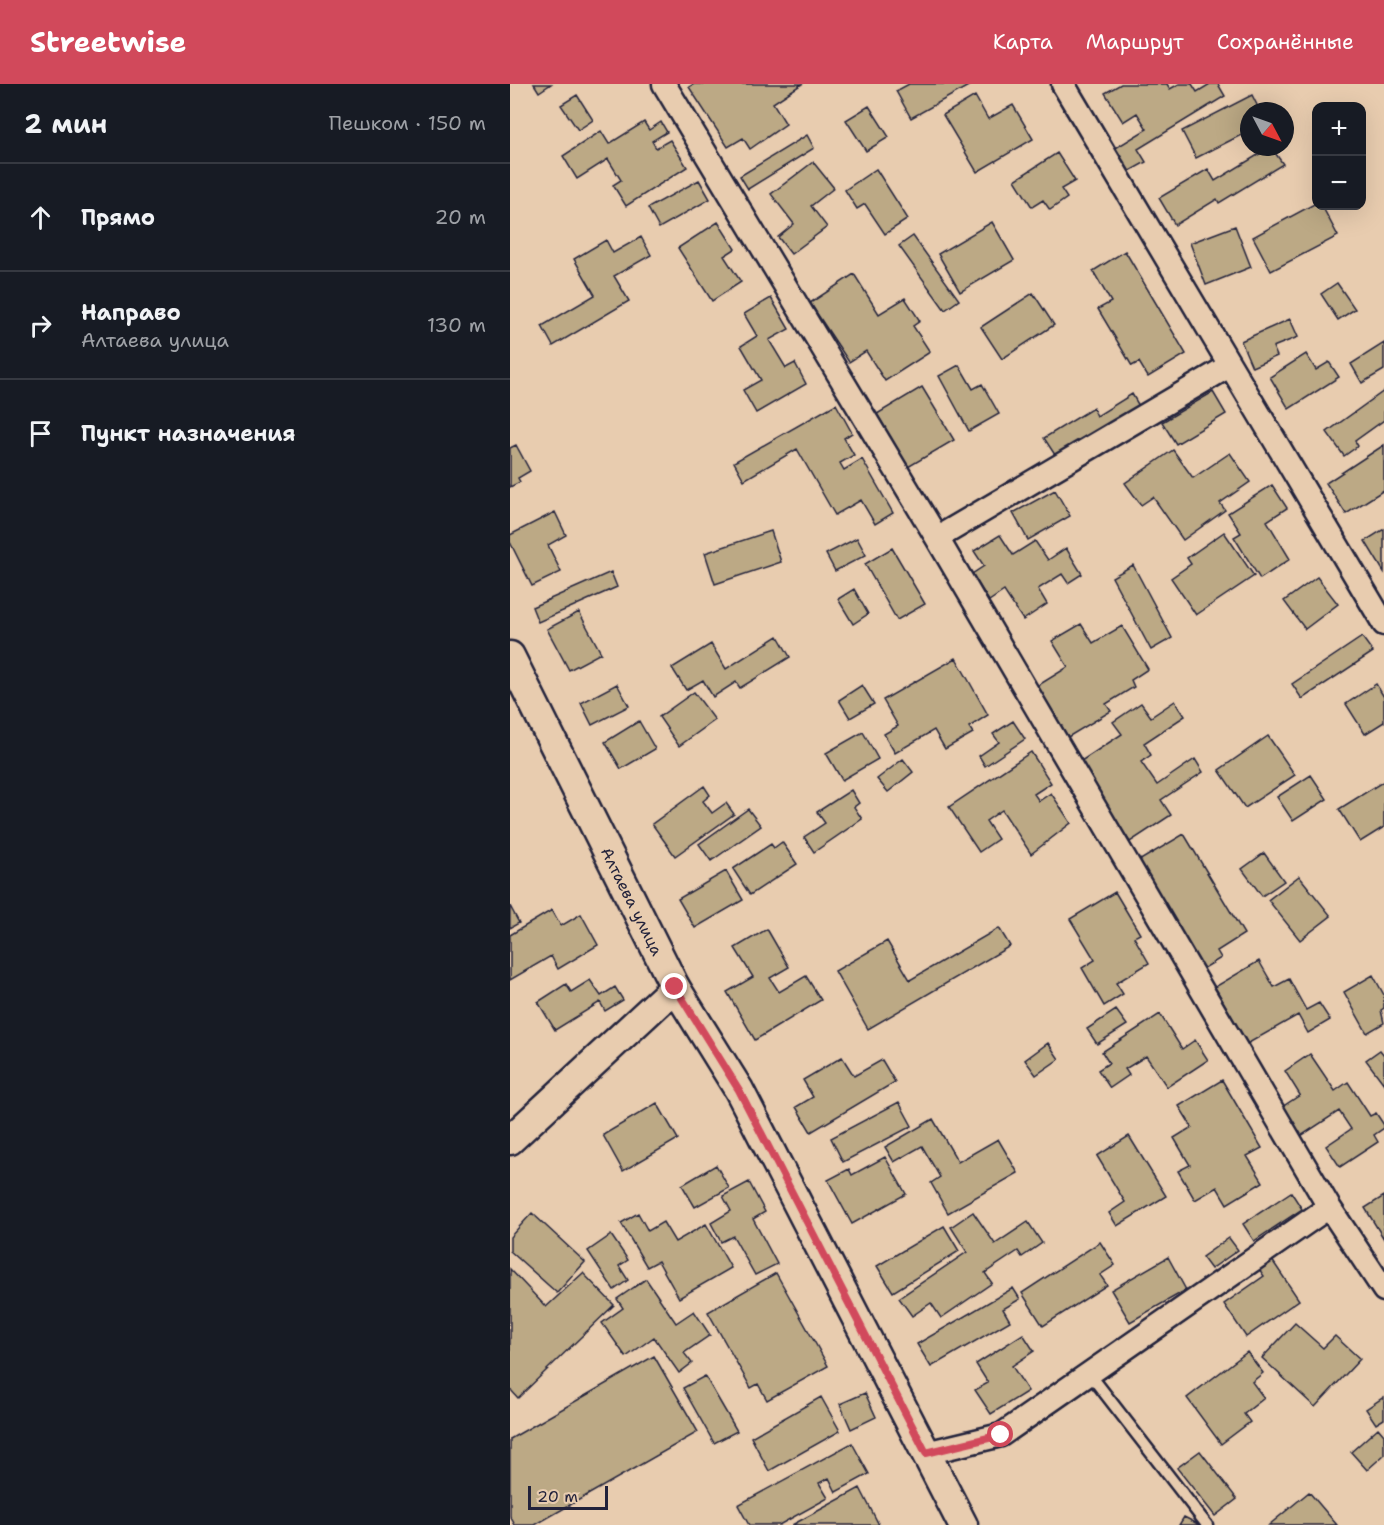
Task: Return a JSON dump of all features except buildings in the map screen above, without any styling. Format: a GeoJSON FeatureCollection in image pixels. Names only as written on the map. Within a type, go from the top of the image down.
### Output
{"type":"FeatureCollection","features":[{"type":"Feature","properties":{"kind":"street"},"geometry":{"type":"LineString","coordinates":[[664,84],[937,538],[1329,1207],[1384,1290]]}},
{"type":"Feature","properties":{"kind":"street"},"geometry":{"type":"LineString","coordinates":[[1063,84],[1384,624]]}},
{"type":"Feature","properties":{"kind":"street"},"geometry":{"type":"LineString","coordinates":[[937,538],[1229,366]]}},
{"type":"Feature","properties":{"kind":"street","name":"Алтаева улица"},"geometry":{"type":"LineString","coordinates":[[510,656],[675,987],[739,1090],[963,1525]]}},
{"type":"Feature","properties":{"kind":"street"},"geometry":{"type":"LineString","coordinates":[[510,1140],[675,987]]}},
{"type":"Feature","properties":{"kind":"street"},"geometry":{"type":"LineString","coordinates":[[926,1453],[1001,1435],[1329,1207]]}},
{"type":"Feature","properties":{"kind":"lane"},"geometry":{"type":"LineString","coordinates":[[1089,1373],[1207,1525]]}},
{"type":"Feature","properties":{"kind":"route"},"geometry":{"type":"LineString","coordinates":[[675,987],[739,1090],[926,1453],[1001,1435]]}}]}
